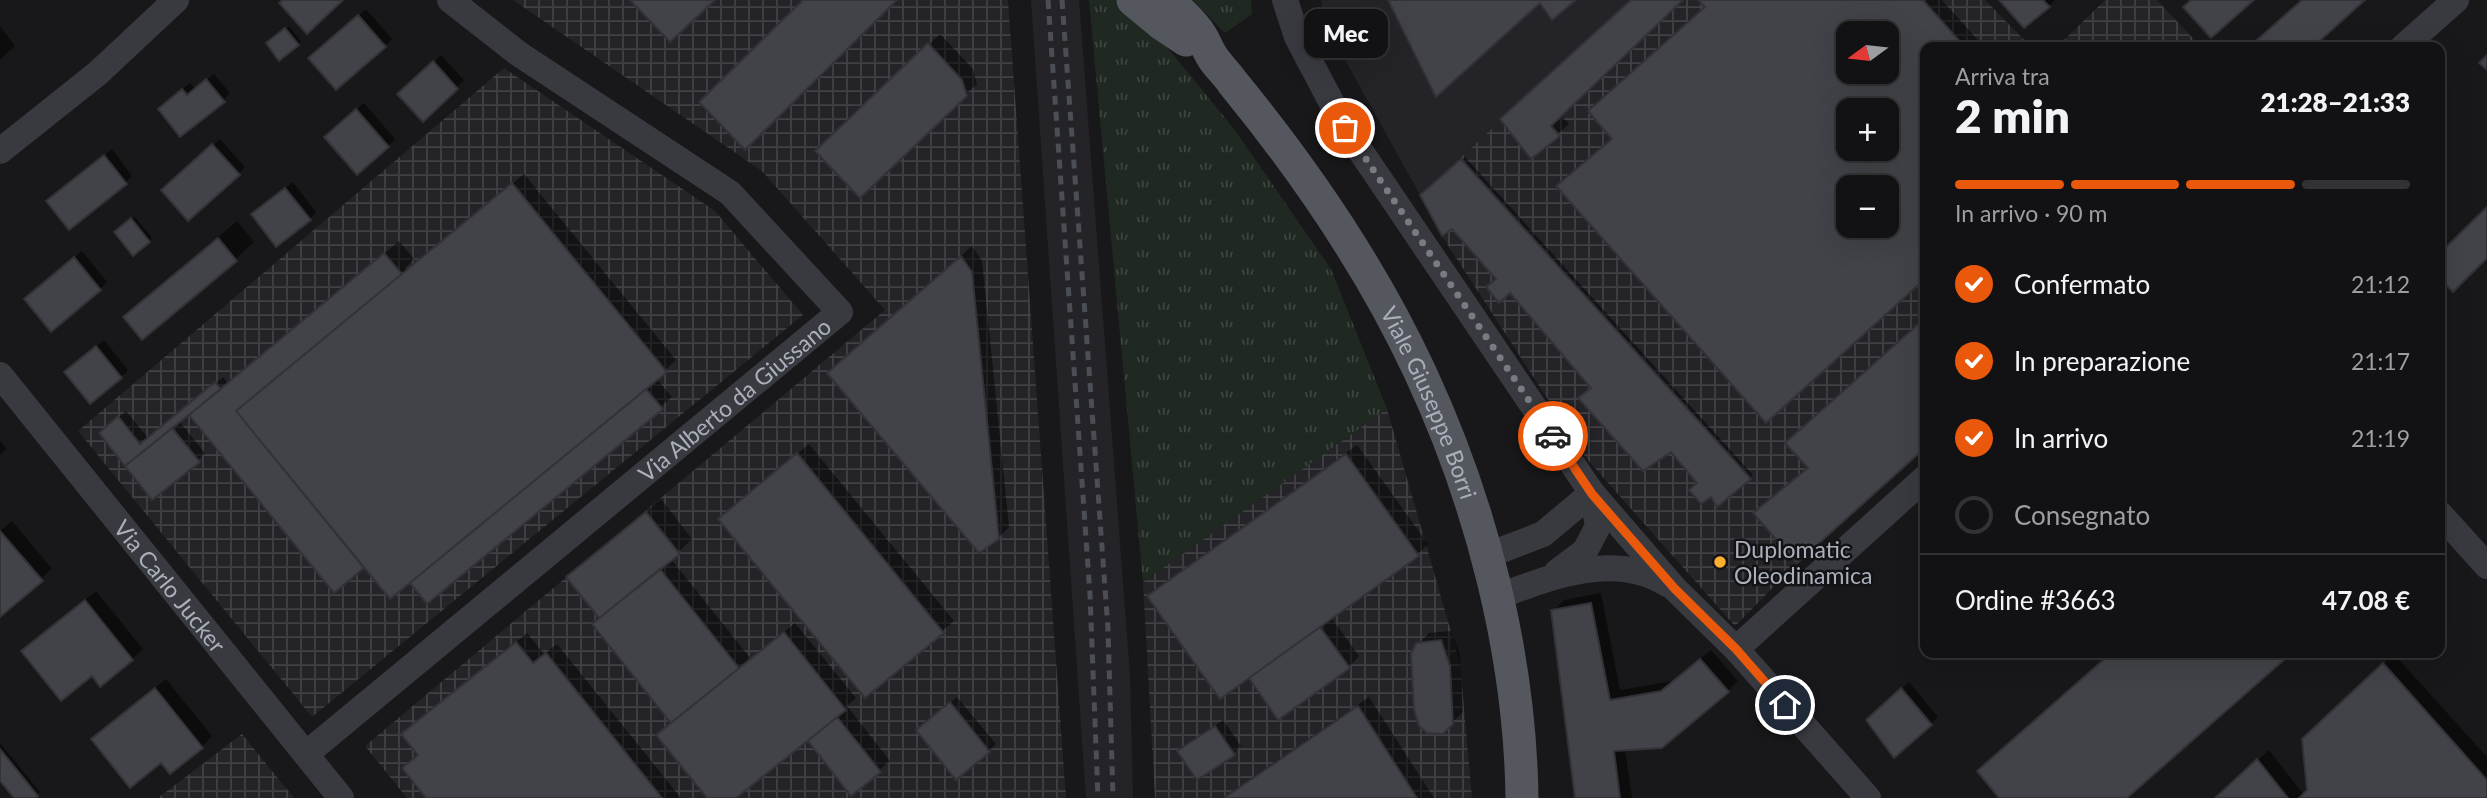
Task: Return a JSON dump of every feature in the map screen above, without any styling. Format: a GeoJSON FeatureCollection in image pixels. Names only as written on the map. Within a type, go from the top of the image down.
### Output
{"type":"FeatureCollection","features":[{"type":"Feature","properties":{"kind":"main road","name":"Viale Giuseppe Borri"},"geometry":{"type":"LineString","coordinates":[[1133,0],[1162,24],[1212,57]]}},
{"type":"Feature","properties":{"kind":"main road","name":"Viale Giuseppe Borri"},"geometry":{"type":"LineString","coordinates":[[1168,0],[1197,30],[1212,57],[1306,178],[1399,330],[1420,371],[1445,431],[1497,597],[1516,711],[1522,798]]}},
{"type":"Feature","properties":{"kind":"street"},"geometry":{"type":"LineString","coordinates":[[0,151],[98,73],[176,0]]}},
{"type":"Feature","properties":{"kind":"street","name":"Via Alberto da Giussano"},"geometry":{"type":"LineString","coordinates":[[306,754],[840,312],[730,193],[519,54],[450,0]]}},
{"type":"Feature","properties":{"kind":"street"},"geometry":{"type":"LineString","coordinates":[[1285,0],[1297,37],[1345,128],[1592,494],[1675,589],[1736,649],[1868,798]]}},
{"type":"Feature","properties":{"kind":"street"},"geometry":{"type":"LineString","coordinates":[[2409,42],[2456,0]]}},
{"type":"Feature","properties":{"kind":"street","name":"Via Carlo Jucker"},"geometry":{"type":"LineString","coordinates":[[0,375],[341,798]]}},
{"type":"Feature","properties":{"kind":"street"},"geometry":{"type":"LineString","coordinates":[[1736,649],[1920,483]]}},
{"type":"Feature","properties":{"kind":"street"},"geometry":{"type":"LineString","coordinates":[[1486,556],[1543,534],[1592,494]]}},
{"type":"Feature","properties":{"kind":"street"},"geometry":{"type":"LineString","coordinates":[[1552,576],[1585,551],[1598,526],[1592,494]]}},
{"type":"Feature","properties":{"kind":"street"},"geometry":{"type":"LineString","coordinates":[[2445,520],[2487,566]]}},
{"type":"Feature","properties":{"kind":"street"},"geometry":{"type":"LineString","coordinates":[[1497,597],[1552,576],[1594,569],[1625,569],[1650,573],[1675,589]]}},
{"type":"Feature","properties":{"kind":"shaded area"},"geometry":{"type":"Polygon","coordinates":[[[513,0],[1008,0],[1066,798],[407,798],[365,746],[885,310],[762,171],[513,0]]]}},
{"type":"Feature","properties":{"kind":"shaded area"},"geometry":{"type":"Polygon","coordinates":[[[1031,0],[1079,0],[1130,675],[1133,798],[1086,798],[1031,0]]]}},
{"type":"Feature","properties":{"kind":"shaded area"},"geometry":{"type":"Polygon","coordinates":[[[1321,0],[1631,0],[1420,195],[1324,22],[1321,0]]]}},
{"type":"Feature","properties":{"kind":"shaded area"},"geometry":{"type":"Polygon","coordinates":[[[1631,0],[1985,0],[2026,42],[1920,42],[1920,452],[1797,563],[1735,626],[1586,458],[1442,236],[1420,195],[1631,0]]]}},
{"type":"Feature","properties":{"kind":"shaded area"},"geometry":{"type":"Polygon","coordinates":[[[2105,0],[2157,0],[2196,42],[2062,42],[2105,0]]]}},
{"type":"Feature","properties":{"kind":"shaded area"},"geometry":{"type":"Polygon","coordinates":[[[504,68],[715,211],[803,315],[312,717],[78,431],[504,68]]]}},
{"type":"Feature","properties":{"kind":"shaded area"},"geometry":{"type":"Polygon","coordinates":[[[1387,409],[1460,663],[1472,798],[1155,798],[1143,582],[1387,409]]]}},
{"type":"Feature","properties":{"kind":"shaded area"},"geometry":{"type":"Polygon","coordinates":[[[242,734],[294,798],[158,798],[242,734]]]}},
{"type":"Feature","properties":{"kind":"green space"},"geometry":{"type":"Polygon","coordinates":[[[1089,0],[1119,0],[1153,30],[1234,129],[1331,269],[1387,409],[1143,582],[1089,0]]]}},
{"type":"Feature","properties":{"kind":"green space"},"geometry":{"type":"Polygon","coordinates":[[[1193,0],[1251,0],[1252,14],[1225,33],[1193,0]]]}},
{"type":"Feature","properties":{"kind":"building"},"geometry":{"type":"Polygon","coordinates":[[[283,0],[343,0],[307,34],[279,3],[283,0]]]}},
{"type":"Feature","properties":{"kind":"building"},"geometry":{"type":"Polygon","coordinates":[[[630,0],[715,0],[670,42],[630,0]]]}},
{"type":"Feature","properties":{"kind":"building"},"geometry":{"type":"Polygon","coordinates":[[[803,0],[897,0],[745,150],[699,102],[803,0]]]}},
{"type":"Feature","properties":{"kind":"building"},"geometry":{"type":"Polygon","coordinates":[[[1388,0],[1576,0],[1552,20],[1540,3],[1436,97],[1388,0]]]}},
{"type":"Feature","properties":{"kind":"building"},"geometry":{"type":"Polygon","coordinates":[[[1631,0],[1683,0],[1551,126],[1560,136],[1531,159],[1500,119],[1631,0]]]}},
{"type":"Feature","properties":{"kind":"building"},"geometry":{"type":"Polygon","coordinates":[[[1698,0],[1923,0],[1961,42],[1920,42],[1920,284],[1766,423],[1556,186],[1612,139],[1588,111],[1705,7],[1698,0]]]}},
{"type":"Feature","properties":{"kind":"building"},"geometry":{"type":"Polygon","coordinates":[[[1999,0],[2043,0],[2050,7],[2024,28],[1999,0]]]}},
{"type":"Feature","properties":{"kind":"building"},"geometry":{"type":"Polygon","coordinates":[[[2191,0],[2254,0],[2211,38],[2183,7],[2191,0]]]}},
{"type":"Feature","properties":{"kind":"building"},"geometry":{"type":"Polygon","coordinates":[[[2302,0],[2365,0],[2319,42],[2255,42],[2302,0]]]}},
{"type":"Feature","properties":{"kind":"building"},"geometry":{"type":"Polygon","coordinates":[[[358,15],[386,47],[336,90],[308,58],[358,15]]]}},
{"type":"Feature","properties":{"kind":"building"},"geometry":{"type":"Polygon","coordinates":[[[285,28],[299,45],[279,61],[266,43],[285,28]]]}},
{"type":"Feature","properties":{"kind":"building"},"geometry":{"type":"Polygon","coordinates":[[[928,43],[962,80],[967,96],[860,198],[815,151],[928,43]]]}},
{"type":"Feature","properties":{"kind":"building"},"geometry":{"type":"Polygon","coordinates":[[[2487,55],[2487,70],[2479,63],[2487,55]]]}},
{"type":"Feature","properties":{"kind":"building"},"geometry":{"type":"Polygon","coordinates":[[[433,61],[458,89],[423,122],[397,94],[433,61]]]}},
{"type":"Feature","properties":{"kind":"building"},"geometry":{"type":"Polygon","coordinates":[[[206,79],[225,102],[180,137],[158,109],[182,89],[187,95],[206,79]]]}},
{"type":"Feature","properties":{"kind":"building"},"geometry":{"type":"Polygon","coordinates":[[[356,109],[389,147],[357,175],[324,137],[356,109]]]}},
{"type":"Feature","properties":{"kind":"building"},"geometry":{"type":"Polygon","coordinates":[[[212,144],[240,175],[188,221],[161,190],[212,144]]]}},
{"type":"Feature","properties":{"kind":"building"},"geometry":{"type":"Polygon","coordinates":[[[104,155],[127,184],[69,230],[46,201],[104,155]]]}},
{"type":"Feature","properties":{"kind":"building"},"geometry":{"type":"Polygon","coordinates":[[[1461,159],[1751,479],[1717,507],[1711,497],[1701,504],[1689,490],[1697,483],[1671,452],[1643,471],[1578,398],[1591,388],[1510,293],[1499,303],[1486,287],[1496,279],[1452,229],[1442,236],[1420,195],[1461,159]]]}},
{"type":"Feature","properties":{"kind":"building"},"geometry":{"type":"Polygon","coordinates":[[[512,183],[667,372],[390,599],[236,411],[512,183]]]}},
{"type":"Feature","properties":{"kind":"building"},"geometry":{"type":"Polygon","coordinates":[[[285,188],[311,220],[276,247],[251,214],[285,188]]]}},
{"type":"Feature","properties":{"kind":"building"},"geometry":{"type":"Polygon","coordinates":[[[2487,207],[2487,258],[2453,292],[2445,283],[2445,248],[2487,207]]]}},
{"type":"Feature","properties":{"kind":"building"},"geometry":{"type":"Polygon","coordinates":[[[131,218],[150,242],[133,256],[114,232],[131,218]]]}},
{"type":"Feature","properties":{"kind":"building"},"geometry":{"type":"Polygon","coordinates":[[[218,238],[237,261],[142,340],[123,317],[218,238]]]}},
{"type":"Feature","properties":{"kind":"building"},"geometry":{"type":"Polygon","coordinates":[[[384,253],[402,274],[236,411],[364,568],[334,593],[189,415],[384,253]]]}},
{"type":"Feature","properties":{"kind":"building"},"geometry":{"type":"Polygon","coordinates":[[[961,256],[972,272],[999,539],[979,553],[827,373],[961,256]]]}},
{"type":"Feature","properties":{"kind":"building"},"geometry":{"type":"Polygon","coordinates":[[[74,257],[101,290],[51,332],[24,299],[74,257]]]}},
{"type":"Feature","properties":{"kind":"building"},"geometry":{"type":"Polygon","coordinates":[[[1920,322],[1920,452],[1797,563],[1753,513],[1808,468],[1785,443],[1920,322]]]}},
{"type":"Feature","properties":{"kind":"building"},"geometry":{"type":"Polygon","coordinates":[[[96,346],[122,378],[90,404],[64,372],[96,346]]]}},
{"type":"Feature","properties":{"kind":"building"},"geometry":{"type":"Polygon","coordinates":[[[215,382],[221,389],[125,466],[99,433],[118,416],[140,444],[215,382]]]}},
{"type":"Feature","properties":{"kind":"building"},"geometry":{"type":"Polygon","coordinates":[[[646,389],[663,409],[427,604],[410,583],[646,389]]]}},
{"type":"Feature","properties":{"kind":"building"},"geometry":{"type":"Polygon","coordinates":[[[172,428],[200,462],[152,500],[125,466],[172,428]]]}},
{"type":"Feature","properties":{"kind":"building"},"geometry":{"type":"Polygon","coordinates":[[[797,453],[944,633],[865,698],[718,519],[797,453]]]}},
{"type":"Feature","properties":{"kind":"building"},"geometry":{"type":"Polygon","coordinates":[[[1346,454],[1419,556],[1220,699],[1147,596],[1346,454]]]}},
{"type":"Feature","properties":{"kind":"building"},"geometry":{"type":"Polygon","coordinates":[[[646,512],[680,554],[599,618],[566,577],[646,512]]]}},
{"type":"Feature","properties":{"kind":"building"},"geometry":{"type":"Polygon","coordinates":[[[0,531],[43,581],[0,617],[0,531]]]}},
{"type":"Feature","properties":{"kind":"building"},"geometry":{"type":"Polygon","coordinates":[[[660,569],[739,668],[671,723],[592,624],[660,569]]]}},
{"type":"Feature","properties":{"kind":"building"},"geometry":{"type":"Polygon","coordinates":[[[85,600],[133,660],[100,687],[92,676],[61,701],[21,651],[85,600]]]}},
{"type":"Feature","properties":{"kind":"building"},"geometry":{"type":"Polygon","coordinates":[[[1591,603],[1610,700],[1661,691],[1700,659],[1729,692],[1662,748],[1614,751],[1620,798],[1575,798],[1551,610],[1591,603]]]}},
{"type":"Feature","properties":{"kind":"building"},"geometry":{"type":"Polygon","coordinates":[[[1320,627],[1350,668],[1278,720],[1249,678],[1320,627]]]}},
{"type":"Feature","properties":{"kind":"building"},"geometry":{"type":"Polygon","coordinates":[[[784,632],[846,710],[736,798],[707,798],[656,735],[784,632]]]}},
{"type":"Feature","properties":{"kind":"building"},"geometry":{"type":"Polygon","coordinates":[[[1441,640],[1450,666],[1453,724],[1443,734],[1427,733],[1419,726],[1414,709],[1411,654],[1416,643],[1441,640]]]}},
{"type":"Feature","properties":{"kind":"building"},"geometry":{"type":"Polygon","coordinates":[[[516,642],[533,663],[546,653],[662,798],[426,798],[402,768],[418,755],[401,734],[516,642]]]}},
{"type":"Feature","properties":{"kind":"building"},"geometry":{"type":"Polygon","coordinates":[[[2105,658],[2286,658],[2127,798],[1999,798],[1977,771],[2105,658]]]}},
{"type":"Feature","properties":{"kind":"building"},"geometry":{"type":"Polygon","coordinates":[[[2383,663],[2487,780],[2487,798],[2299,798],[2307,790],[2302,739],[2383,663]]]}},
{"type":"Feature","properties":{"kind":"building"},"geometry":{"type":"Polygon","coordinates":[[[155,688],[203,748],[170,774],[161,763],[130,788],[91,739],[155,688]]]}},
{"type":"Feature","properties":{"kind":"building"},"geometry":{"type":"Polygon","coordinates":[[[1901,688],[1932,725],[1894,758],[1866,720],[1901,688]]]}},
{"type":"Feature","properties":{"kind":"building"},"geometry":{"type":"Polygon","coordinates":[[[950,702],[990,752],[956,780],[916,730],[950,702]]]}},
{"type":"Feature","properties":{"kind":"building"},"geometry":{"type":"Polygon","coordinates":[[[1358,706],[1417,798],[1224,798],[1358,706]]]}},
{"type":"Feature","properties":{"kind":"building"},"geometry":{"type":"Polygon","coordinates":[[[837,717],[881,772],[851,796],[808,741],[837,717]]]}},
{"type":"Feature","properties":{"kind":"building"},"geometry":{"type":"Polygon","coordinates":[[[1215,726],[1235,755],[1197,780],[1177,751],[1215,726]]]}},
{"type":"Feature","properties":{"kind":"building"},"geometry":{"type":"Polygon","coordinates":[[[0,749],[38,796],[14,798],[0,781],[0,749]]]}},
{"type":"Feature","properties":{"kind":"building"},"geometry":{"type":"Polygon","coordinates":[[[2257,759],[2288,798],[2215,798],[2257,759]]]}},
{"type":"Feature","properties":{"kind":"railway"},"geometry":{"type":"LineString","coordinates":[[1048,0],[1090,595],[1098,798]]}},
{"type":"Feature","properties":{"kind":"railway"},"geometry":{"type":"LineString","coordinates":[[1062,0],[1108,629],[1113,798]]}},
{"type":"Feature","properties":{"kind":"way so far"},"geometry":{"type":"LineString","coordinates":[[1345,128],[1553,436]]}},
{"type":"Feature","properties":{"kind":"place","name":"Mec"},"geometry":{"type":"Point","coordinates":[1345,128]}},
{"type":"Feature","properties":{"kind":"place","name":"Duplomatic Oleodinamica"},"geometry":{"type":"Point","coordinates":[1720,562]}},
{"type":"Feature","properties":{"kind":"route"},"geometry":{"type":"LineString","coordinates":[[1553,436],[1592,494],[1675,589],[1736,649],[1785,705]]}}]}
